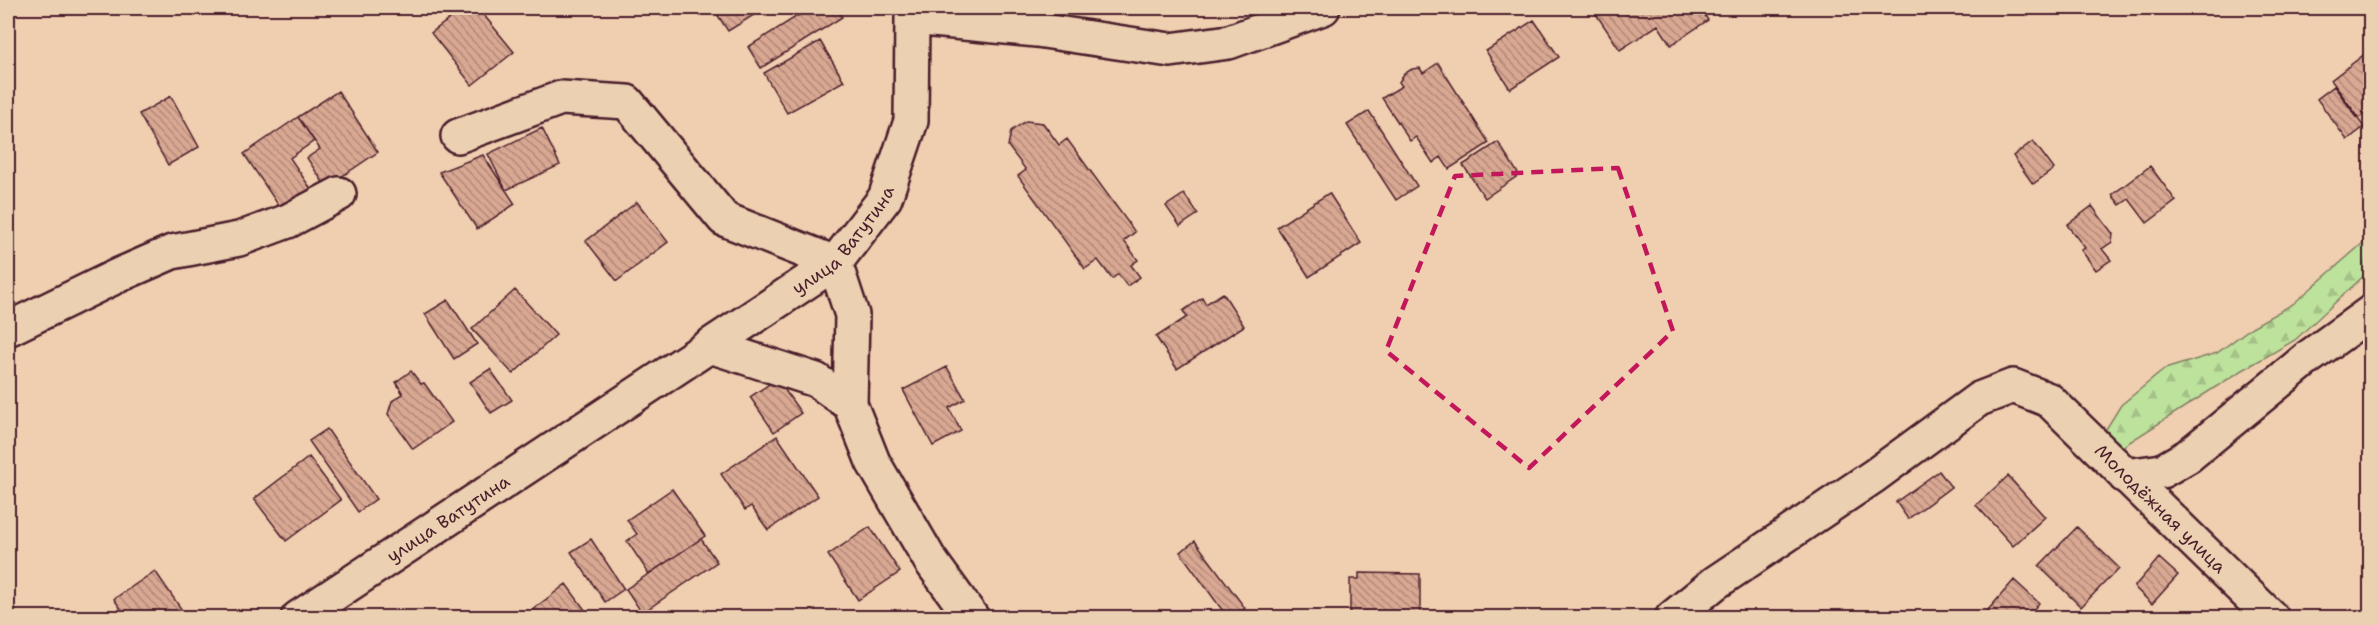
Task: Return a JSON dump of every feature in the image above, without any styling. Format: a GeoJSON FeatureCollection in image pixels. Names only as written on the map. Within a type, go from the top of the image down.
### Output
{"type":"FeatureCollection","features":[{"type":"Feature","properties":{"kind":"street","name":"улица Ватутина"},"geometry":{"type":"LineString","coordinates":[[298,618],[835,263],[885,198],[911,122],[909,13],[1170,50],[1229,42],[1323,8]]}},
{"type":"Feature","properties":{"kind":"street"},"geometry":{"type":"LineString","coordinates":[[458,136],[561,99],[627,102],[724,219],[835,263],[852,315],[850,404],[873,462],[930,560],[972,618]]}},
{"type":"Feature","properties":{"kind":"street"},"geometry":{"type":"LineString","coordinates":[[8,329],[172,252],[239,239],[288,220],[339,194]]}},
{"type":"Feature","properties":{"kind":"street"},"geometry":{"type":"LineString","coordinates":[[2125,476],[2162,471],[2188,456],[2308,357],[2370,313]]}},
{"type":"Feature","properties":{"kind":"street"},"geometry":{"type":"LineString","coordinates":[[710,346],[816,380],[850,404]]}},
{"type":"Feature","properties":{"kind":"street","name":"Молодёжная улица"},"geometry":{"type":"LineString","coordinates":[[1672,618],[1715,583],[1874,476],[1979,399],[2013,386],[2049,400],[2272,618]]}},
{"type":"Feature","properties":{"kind":"highlighted area"},"geometry":{"type":"Polygon","coordinates":[[[1618,168],[1673,331],[1529,468],[1386,351],[1455,176],[1618,168]]]}},
{"type":"Feature","properties":{"kind":"green space"},"geometry":{"type":"Polygon","coordinates":[[[2370,237],[2370,270],[2295,340],[2236,374],[2122,447],[2106,446],[2103,434],[2121,405],[2165,369],[2217,353],[2252,327],[2293,304],[2370,237]]]}},
{"type":"Feature","properties":{"kind":"building"},"geometry":{"type":"Polygon","coordinates":[[[464,8],[478,8],[514,52],[472,85],[431,33],[464,8]]]}},
{"type":"Feature","properties":{"kind":"building"},"geometry":{"type":"Polygon","coordinates":[[[713,8],[765,8],[728,31],[713,8]]]}},
{"type":"Feature","properties":{"kind":"building"},"geometry":{"type":"Polygon","coordinates":[[[810,8],[836,8],[842,17],[761,68],[748,47],[810,8]]]}},
{"type":"Feature","properties":{"kind":"building"},"geometry":{"type":"Polygon","coordinates":[[[1592,8],[1700,8],[1708,20],[1671,45],[1658,25],[1620,50],[1592,8]]]}},
{"type":"Feature","properties":{"kind":"building"},"geometry":{"type":"Polygon","coordinates":[[[1534,20],[1559,57],[1510,89],[1486,51],[1534,20]]]}},
{"type":"Feature","properties":{"kind":"building"},"geometry":{"type":"Polygon","coordinates":[[[820,41],[844,81],[787,113],[764,73],[820,41]]]}},
{"type":"Feature","properties":{"kind":"building"},"geometry":{"type":"Polygon","coordinates":[[[2370,50],[2370,110],[2359,118],[2331,80],[2370,50]]]}},
{"type":"Feature","properties":{"kind":"building"},"geometry":{"type":"Polygon","coordinates":[[[1438,63],[1489,143],[1449,169],[1441,157],[1433,163],[1416,137],[1410,141],[1382,98],[1402,86],[1399,82],[1404,74],[1412,69],[1420,68],[1423,73],[1438,63]]]}},
{"type":"Feature","properties":{"kind":"building"},"geometry":{"type":"Polygon","coordinates":[[[2334,86],[2364,127],[2347,140],[2317,99],[2334,86]]]}},
{"type":"Feature","properties":{"kind":"building"},"geometry":{"type":"Polygon","coordinates":[[[338,91],[378,152],[326,187],[307,158],[320,149],[298,117],[338,91]]]}},
{"type":"Feature","properties":{"kind":"building"},"geometry":{"type":"Polygon","coordinates":[[[171,96],[199,147],[168,165],[139,114],[171,96]]]}},
{"type":"Feature","properties":{"kind":"building"},"geometry":{"type":"Polygon","coordinates":[[[1369,111],[1417,186],[1396,200],[1347,125],[1369,111]]]}},
{"type":"Feature","properties":{"kind":"building"},"geometry":{"type":"Polygon","coordinates":[[[298,117],[314,141],[290,158],[315,195],[285,215],[244,154],[298,117]]]}},
{"type":"Feature","properties":{"kind":"building"},"geometry":{"type":"Polygon","coordinates":[[[1026,121],[1043,123],[1059,145],[1067,139],[1135,232],[1124,241],[1138,260],[1131,265],[1140,277],[1127,286],[1118,274],[1112,279],[1098,260],[1085,269],[1018,176],[1026,170],[1008,146],[1011,131],[1026,121]]]}},
{"type":"Feature","properties":{"kind":"building"},"geometry":{"type":"Polygon","coordinates":[[[542,128],[560,165],[506,190],[488,154],[542,128]]]}},
{"type":"Feature","properties":{"kind":"building"},"geometry":{"type":"Polygon","coordinates":[[[2033,141],[2054,169],[2033,184],[2013,156],[2033,141]]]}},
{"type":"Feature","properties":{"kind":"building"},"geometry":{"type":"Polygon","coordinates":[[[1498,142],[1519,175],[1485,198],[1463,165],[1498,142]]]}},
{"type":"Feature","properties":{"kind":"building"},"geometry":{"type":"Polygon","coordinates":[[[483,155],[515,204],[477,229],[439,172],[483,155]]]}},
{"type":"Feature","properties":{"kind":"building"},"geometry":{"type":"Polygon","coordinates":[[[2150,166],[2176,201],[2147,223],[2129,199],[2120,205],[2112,195],[2150,166]]]}},
{"type":"Feature","properties":{"kind":"building"},"geometry":{"type":"Polygon","coordinates":[[[1329,193],[1361,243],[1309,277],[1277,227],[1329,193]]]}},
{"type":"Feature","properties":{"kind":"building"},"geometry":{"type":"Polygon","coordinates":[[[1184,194],[1198,214],[1180,226],[1166,206],[1184,194]]]}},
{"type":"Feature","properties":{"kind":"building"},"geometry":{"type":"Polygon","coordinates":[[[637,202],[668,242],[617,281],[586,241],[637,202]]]}},
{"type":"Feature","properties":{"kind":"building"},"geometry":{"type":"Polygon","coordinates":[[[2092,206],[2113,234],[2112,242],[2102,249],[2111,260],[2096,270],[2081,250],[2085,248],[2067,225],[2092,206]]]}},
{"type":"Feature","properties":{"kind":"building"},"geometry":{"type":"Polygon","coordinates":[[[515,290],[556,335],[513,374],[472,329],[515,290]]]}},
{"type":"Feature","properties":{"kind":"building"},"geometry":{"type":"Polygon","coordinates":[[[1223,293],[1244,326],[1177,369],[1156,337],[1187,317],[1183,311],[1202,298],[1206,304],[1223,293]]]}},
{"type":"Feature","properties":{"kind":"building"},"geometry":{"type":"Polygon","coordinates":[[[448,300],[477,344],[454,359],[425,314],[448,300]]]}},
{"type":"Feature","properties":{"kind":"building"},"geometry":{"type":"Polygon","coordinates":[[[947,367],[965,399],[949,408],[961,431],[933,446],[903,390],[947,367]]]}},
{"type":"Feature","properties":{"kind":"building"},"geometry":{"type":"Polygon","coordinates":[[[490,369],[512,400],[491,413],[470,382],[490,369]]]}},
{"type":"Feature","properties":{"kind":"building"},"geometry":{"type":"Polygon","coordinates":[[[411,371],[421,384],[424,383],[452,422],[413,449],[388,414],[392,401],[403,394],[396,382],[411,371]]]}},
{"type":"Feature","properties":{"kind":"building"},"geometry":{"type":"Polygon","coordinates":[[[777,379],[801,413],[774,432],[750,397],[777,379]]]}},
{"type":"Feature","properties":{"kind":"building"},"geometry":{"type":"Polygon","coordinates":[[[327,429],[376,499],[358,512],[309,441],[327,429]]]}},
{"type":"Feature","properties":{"kind":"building"},"geometry":{"type":"Polygon","coordinates":[[[777,436],[818,496],[768,530],[751,506],[745,510],[721,474],[777,436]]]}},
{"type":"Feature","properties":{"kind":"building"},"geometry":{"type":"Polygon","coordinates":[[[309,457],[341,500],[286,541],[254,499],[309,457]]]}},
{"type":"Feature","properties":{"kind":"building"},"geometry":{"type":"Polygon","coordinates":[[[1939,471],[1951,487],[1908,519],[1896,502],[1939,471]]]}},
{"type":"Feature","properties":{"kind":"building"},"geometry":{"type":"Polygon","coordinates":[[[2008,476],[2045,517],[2013,546],[1976,505],[2008,476]]]}},
{"type":"Feature","properties":{"kind":"building"},"geometry":{"type":"Polygon","coordinates":[[[672,489],[705,536],[649,574],[627,541],[637,534],[627,520],[672,489]]]}},
{"type":"Feature","properties":{"kind":"building"},"geometry":{"type":"Polygon","coordinates":[[[870,527],[900,572],[858,600],[828,555],[870,527]]]}},
{"type":"Feature","properties":{"kind":"building"},"geometry":{"type":"Polygon","coordinates":[[[2077,527],[2119,568],[2081,607],[2039,566],[2077,527]]]}},
{"type":"Feature","properties":{"kind":"building"},"geometry":{"type":"Polygon","coordinates":[[[591,539],[624,589],[605,602],[571,552],[591,539]]]}},
{"type":"Feature","properties":{"kind":"building"},"geometry":{"type":"Polygon","coordinates":[[[701,539],[717,562],[642,613],[626,589],[701,539]]]}},
{"type":"Feature","properties":{"kind":"building"},"geometry":{"type":"Polygon","coordinates":[[[1195,541],[1245,608],[1232,618],[1228,618],[1180,552],[1195,541]]]}},
{"type":"Feature","properties":{"kind":"building"},"geometry":{"type":"Polygon","coordinates":[[[2159,558],[2178,575],[2152,604],[2134,587],[2159,558]]]}},
{"type":"Feature","properties":{"kind":"building"},"geometry":{"type":"Polygon","coordinates":[[[155,571],[184,613],[178,618],[127,618],[114,599],[155,571]]]}},
{"type":"Feature","properties":{"kind":"building"},"geometry":{"type":"Polygon","coordinates":[[[1359,573],[1420,574],[1420,618],[1350,618],[1350,579],[1359,579],[1359,573]]]}},
{"type":"Feature","properties":{"kind":"building"},"geometry":{"type":"Polygon","coordinates":[[[2014,580],[2039,603],[2026,618],[1981,618],[2014,580]]]}},
{"type":"Feature","properties":{"kind":"building"},"geometry":{"type":"Polygon","coordinates":[[[566,584],[591,618],[536,618],[531,611],[566,584]]]}}]}
